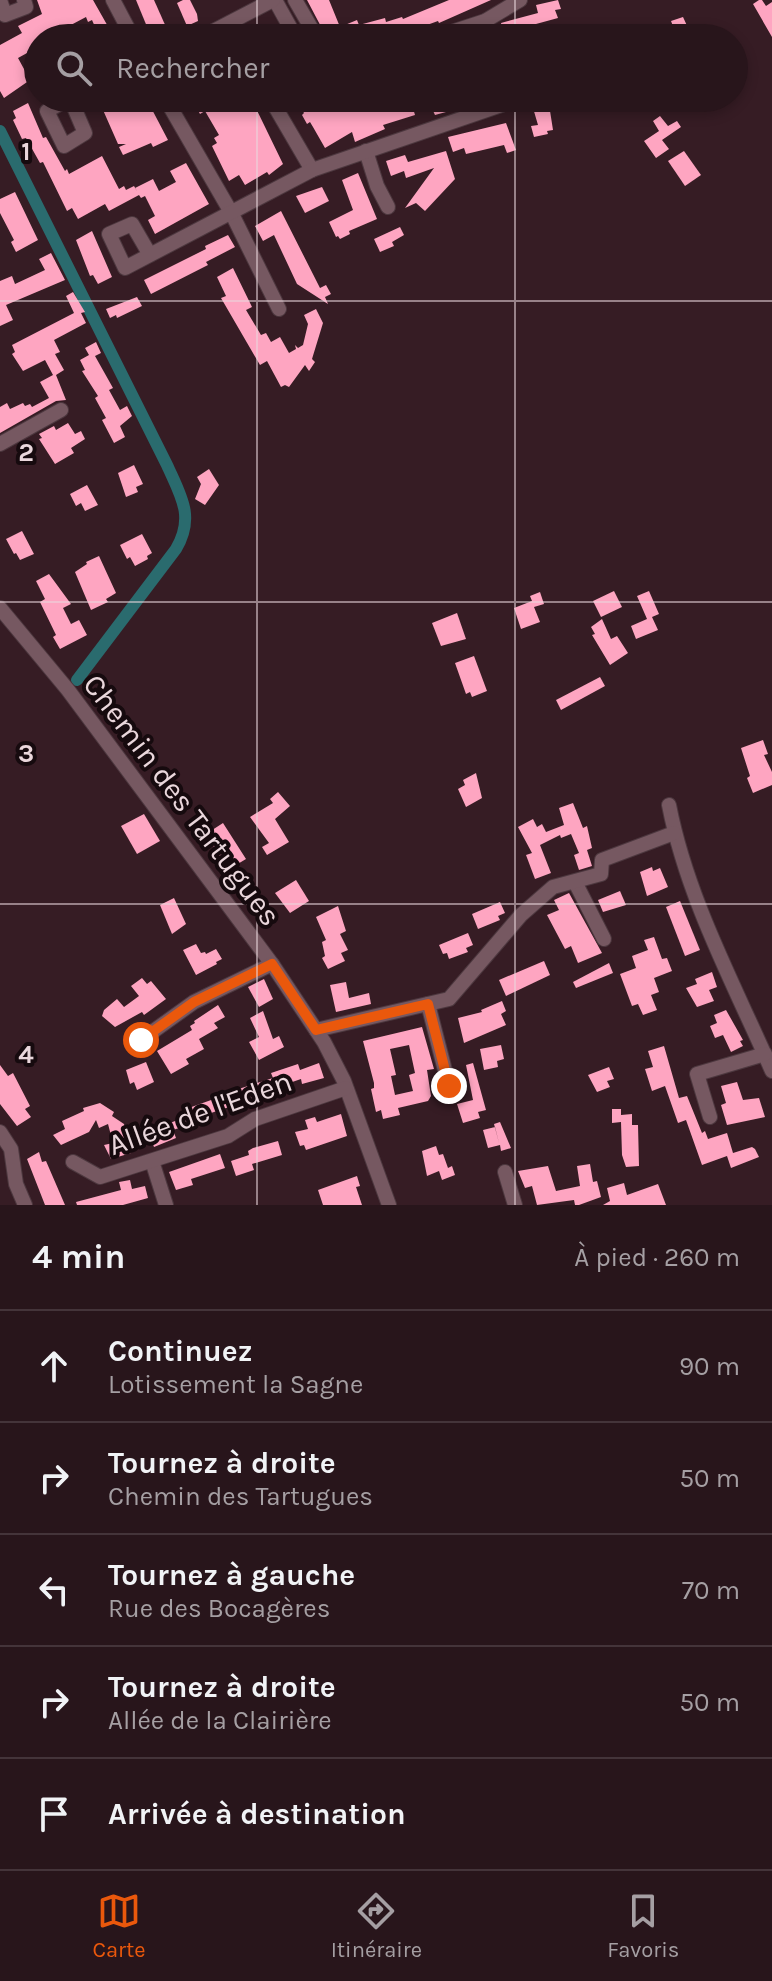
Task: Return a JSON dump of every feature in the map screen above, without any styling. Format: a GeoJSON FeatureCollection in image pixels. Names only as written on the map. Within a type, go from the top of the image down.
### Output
{"type":"FeatureCollection","features":[{"type":"Feature","properties":{"kind":"street"},"geometry":{"type":"LineString","coordinates":[[0,0],[5,15],[26,7],[24,0]]}},
{"type":"Feature","properties":{"kind":"street"},"geometry":{"type":"LineString","coordinates":[[113,0],[126,24]]}},
{"type":"Feature","properties":{"kind":"street"},"geometry":{"type":"LineString","coordinates":[[241,24],[274,0],[288,24]]}},
{"type":"Feature","properties":{"kind":"street"},"geometry":{"type":"LineString","coordinates":[[295,0],[309,24]]}},
{"type":"Feature","properties":{"kind":"street"},"geometry":{"type":"LineString","coordinates":[[476,24],[520,0]]}},
{"type":"Feature","properties":{"kind":"street"},"geometry":{"type":"LineString","coordinates":[[173,112],[232,214],[279,309]]}},
{"type":"Feature","properties":{"kind":"street"},"geometry":{"type":"LineString","coordinates":[[278,112],[312,170]]}},
{"type":"Feature","properties":{"kind":"street"},"geometry":{"type":"LineString","coordinates":[[150,255],[312,170],[481,112]]}},
{"type":"Feature","properties":{"kind":"street"},"geometry":{"type":"LineString","coordinates":[[366,151],[388,207]]}},
{"type":"Feature","properties":{"kind":"street"},"geometry":{"type":"LineString","coordinates":[[0,444],[61,410]]}},
{"type":"Feature","properties":{"kind":"street","name":"Chemin des Tartugues"},"geometry":{"type":"LineString","coordinates":[[0,608],[68,690],[272,964],[316,1030],[334,1059],[389,1205]]}},
{"type":"Feature","properties":{"kind":"street"},"geometry":{"type":"LineString","coordinates":[[669,805],[674,833],[722,962],[772,1071]]}},
{"type":"Feature","properties":{"kind":"street"},"geometry":{"type":"LineString","coordinates":[[316,1030],[449,999],[521,915],[553,887],[601,874],[602,860],[674,833]]}},
{"type":"Feature","properties":{"kind":"street"},"geometry":{"type":"LineString","coordinates":[[575,882],[604,939]]}},
{"type":"Feature","properties":{"kind":"street"},"geometry":{"type":"LineString","coordinates":[[141,1040],[194,1002],[272,964]]}},
{"type":"Feature","properties":{"kind":"street"},"geometry":{"type":"LineString","coordinates":[[428,1004],[449,1086]]}},
{"type":"Feature","properties":{"kind":"street"},"geometry":{"type":"LineString","coordinates":[[710,1117],[697,1074],[765,1054]]}},
{"type":"Feature","properties":{"kind":"street","name":"Allée de l'Eden"},"geometry":{"type":"LineString","coordinates":[[73,1162],[100,1177],[228,1136],[255,1119],[346,1088]]}},
{"type":"Feature","properties":{"kind":"street"},"geometry":{"type":"LineString","coordinates":[[0,1132],[11,1149],[16,1184],[25,1205]]}},
{"type":"Feature","properties":{"kind":"street"},"geometry":{"type":"LineString","coordinates":[[152,1161],[166,1205]]}},
{"type":"Feature","properties":{"kind":"street"},"geometry":{"type":"LineString","coordinates":[[505,1172],[515,1205]]}},
{"type":"Feature","properties":{"kind":"building"},"geometry":{"type":"Polygon","coordinates":[[[37,0],[93,0],[107,24],[94,24],[86,17],[73,24],[24,24],[24,55],[18,58],[24,69],[24,84],[4,98],[0,91],[0,45],[22,33],[18,26],[42,14],[37,0]]]}},
{"type":"Feature","properties":{"kind":"building"},"geometry":{"type":"Polygon","coordinates":[[[136,0],[154,0],[165,24],[146,24],[136,0]]]}},
{"type":"Feature","properties":{"kind":"building"},"geometry":{"type":"Polygon","coordinates":[[[190,0],[198,21],[186,24],[177,3],[190,0]]]}},
{"type":"Feature","properties":{"kind":"building"},"geometry":{"type":"Polygon","coordinates":[[[307,0],[329,0],[339,24],[320,24],[307,0]]]}},
{"type":"Feature","properties":{"kind":"building"},"geometry":{"type":"Polygon","coordinates":[[[449,0],[491,0],[430,24],[363,24],[385,18],[386,22],[403,19],[449,0]]]}},
{"type":"Feature","properties":{"kind":"building"},"geometry":{"type":"Polygon","coordinates":[[[558,0],[561,9],[555,10],[558,18],[536,24],[501,24],[538,13],[536,5],[558,0]]]}},
{"type":"Feature","properties":{"kind":"building"},"geometry":{"type":"Polygon","coordinates":[[[759,0],[766,6],[772,2],[772,37],[753,4],[759,0]]]}},
{"type":"Feature","properties":{"kind":"building"},"geometry":{"type":"Polygon","coordinates":[[[683,17],[686,24],[672,24],[671,21],[683,17]]]}},
{"type":"Feature","properties":{"kind":"building"},"geometry":{"type":"Polygon","coordinates":[[[24,105],[24,112],[32,112],[43,138],[46,137],[69,174],[102,156],[119,189],[124,186],[126,190],[135,188],[153,179],[159,191],[176,182],[170,171],[186,163],[209,204],[155,234],[148,220],[155,216],[145,196],[141,198],[139,195],[109,211],[105,204],[78,219],[72,208],[67,211],[43,162],[40,163],[26,138],[22,139],[13,120],[16,118],[13,111],[24,105]]]}},
{"type":"Feature","properties":{"kind":"building"},"geometry":{"type":"Polygon","coordinates":[[[104,112],[153,112],[168,140],[153,147],[151,143],[123,155],[119,147],[126,144],[118,144],[104,112]]]}},
{"type":"Feature","properties":{"kind":"building"},"geometry":{"type":"Polygon","coordinates":[[[206,112],[258,112],[283,164],[269,175],[267,172],[245,185],[239,175],[229,181],[212,146],[217,143],[214,138],[219,135],[206,112]]]}},
{"type":"Feature","properties":{"kind":"building"},"geometry":{"type":"Polygon","coordinates":[[[414,112],[415,115],[383,125],[385,129],[355,142],[352,132],[325,148],[310,122],[307,124],[302,115],[414,112]]]}},
{"type":"Feature","properties":{"kind":"building"},"geometry":{"type":"Polygon","coordinates":[[[534,112],[550,112],[553,130],[534,137],[531,126],[538,125],[534,112]]]}},
{"type":"Feature","properties":{"kind":"building"},"geometry":{"type":"Polygon","coordinates":[[[660,116],[668,126],[677,121],[681,127],[662,140],[669,149],[656,158],[644,141],[659,131],[653,121],[660,116]]]}},
{"type":"Feature","properties":{"kind":"building"},"geometry":{"type":"Polygon","coordinates":[[[506,123],[516,150],[507,153],[504,145],[466,154],[464,148],[453,152],[448,137],[506,123]]]}},
{"type":"Feature","properties":{"kind":"building"},"geometry":{"type":"Polygon","coordinates":[[[446,151],[455,179],[425,211],[416,203],[405,208],[434,168],[406,178],[404,171],[391,176],[386,161],[405,155],[408,162],[446,151]]]}},
{"type":"Feature","properties":{"kind":"building"},"geometry":{"type":"Polygon","coordinates":[[[684,151],[701,175],[685,186],[668,161],[684,151]]]}},
{"type":"Feature","properties":{"kind":"building"},"geometry":{"type":"Polygon","coordinates":[[[358,173],[377,219],[349,231],[350,234],[340,239],[329,222],[353,210],[342,180],[358,173]]]}},
{"type":"Feature","properties":{"kind":"building"},"geometry":{"type":"Polygon","coordinates":[[[322,187],[329,201],[305,213],[296,196],[322,187]]]}},
{"type":"Feature","properties":{"kind":"building"},"geometry":{"type":"Polygon","coordinates":[[[15,192],[38,240],[16,252],[11,242],[14,240],[0,213],[0,199],[15,192]]]}},
{"type":"Feature","properties":{"kind":"building"},"geometry":{"type":"Polygon","coordinates":[[[281,211],[320,288],[326,285],[331,294],[325,297],[328,304],[297,284],[274,235],[263,241],[255,226],[281,211]]]}},
{"type":"Feature","properties":{"kind":"building"},"geometry":{"type":"Polygon","coordinates":[[[400,227],[404,235],[392,242],[394,246],[380,252],[374,239],[400,227]]]}},
{"type":"Feature","properties":{"kind":"building"},"geometry":{"type":"Polygon","coordinates":[[[92,231],[112,277],[98,284],[93,275],[90,276],[76,240],[92,231]]]}},
{"type":"Feature","properties":{"kind":"building"},"geometry":{"type":"Polygon","coordinates":[[[228,235],[235,247],[206,262],[208,265],[151,294],[144,280],[228,235]]]}},
{"type":"Feature","properties":{"kind":"building"},"geometry":{"type":"Polygon","coordinates":[[[51,253],[65,280],[6,305],[13,320],[0,326],[0,281],[12,276],[15,284],[45,270],[39,259],[51,253]]]}},
{"type":"Feature","properties":{"kind":"building"},"geometry":{"type":"Polygon","coordinates":[[[233,268],[252,307],[246,310],[261,335],[266,333],[271,342],[280,337],[289,353],[296,349],[295,345],[298,348],[303,345],[308,324],[304,315],[316,309],[323,323],[312,359],[315,362],[309,371],[305,365],[289,387],[281,387],[267,361],[260,365],[221,298],[226,296],[217,277],[233,268]]]}},
{"type":"Feature","properties":{"kind":"building"},"geometry":{"type":"Polygon","coordinates":[[[73,292],[85,312],[81,313],[86,323],[54,340],[60,352],[55,354],[64,370],[56,375],[66,400],[56,401],[0,433],[0,407],[7,403],[10,409],[23,403],[32,407],[49,398],[40,382],[53,375],[45,360],[23,371],[12,354],[15,352],[12,345],[74,313],[66,296],[73,292]]]}},
{"type":"Feature","properties":{"kind":"building"},"geometry":{"type":"Polygon","coordinates":[[[137,297],[142,306],[117,318],[116,315],[110,318],[106,309],[137,297]]]}},
{"type":"Feature","properties":{"kind":"building"},"geometry":{"type":"Polygon","coordinates":[[[96,342],[101,353],[95,356],[113,388],[109,390],[120,410],[127,406],[132,416],[120,426],[125,437],[114,443],[102,420],[106,418],[95,398],[98,396],[82,371],[85,370],[80,360],[89,355],[85,348],[96,342]]]}},
{"type":"Feature","properties":{"kind":"building"},"geometry":{"type":"Polygon","coordinates":[[[68,423],[75,434],[81,431],[85,439],[71,448],[74,453],[55,464],[39,434],[68,423]]]}},
{"type":"Feature","properties":{"kind":"building"},"geometry":{"type":"Polygon","coordinates":[[[134,465],[143,484],[136,487],[138,492],[126,497],[118,473],[134,465]]]}},
{"type":"Feature","properties":{"kind":"building"},"geometry":{"type":"Polygon","coordinates":[[[209,469],[219,485],[205,505],[195,499],[201,484],[197,477],[209,469]]]}},
{"type":"Feature","properties":{"kind":"building"},"geometry":{"type":"Polygon","coordinates":[[[87,485],[98,505],[85,511],[81,503],[76,506],[70,494],[87,485]]]}},
{"type":"Feature","properties":{"kind":"building"},"geometry":{"type":"Polygon","coordinates":[[[22,531],[34,554],[20,560],[6,539],[22,531]]]}},
{"type":"Feature","properties":{"kind":"building"},"geometry":{"type":"Polygon","coordinates":[[[142,534],[152,553],[135,566],[130,557],[127,559],[120,545],[142,534]]]}},
{"type":"Feature","properties":{"kind":"building"},"geometry":{"type":"Polygon","coordinates":[[[99,556],[116,593],[106,599],[108,602],[91,610],[75,572],[99,556]]]}},
{"type":"Feature","properties":{"kind":"building"},"geometry":{"type":"Polygon","coordinates":[[[49,574],[71,604],[63,608],[71,624],[79,620],[87,635],[60,649],[40,602],[45,599],[36,581],[49,574]]]}},
{"type":"Feature","properties":{"kind":"building"},"geometry":{"type":"Polygon","coordinates":[[[614,591],[622,607],[601,617],[593,601],[614,591]]]}},
{"type":"Feature","properties":{"kind":"building"},"geometry":{"type":"Polygon","coordinates":[[[649,591],[659,614],[652,617],[658,630],[636,639],[631,626],[647,619],[637,596],[649,591]]]}},
{"type":"Feature","properties":{"kind":"building"},"geometry":{"type":"Polygon","coordinates":[[[540,592],[544,604],[534,607],[540,622],[521,629],[514,608],[532,601],[530,596],[540,592]]]}},
{"type":"Feature","properties":{"kind":"building"},"geometry":{"type":"Polygon","coordinates":[[[457,613],[466,639],[441,646],[432,623],[457,613]]]}},
{"type":"Feature","properties":{"kind":"building"},"geometry":{"type":"Polygon","coordinates":[[[602,619],[611,639],[617,636],[628,653],[610,665],[592,635],[595,634],[591,627],[602,619]]]}},
{"type":"Feature","properties":{"kind":"building"},"geometry":{"type":"Polygon","coordinates":[[[474,656],[487,691],[472,697],[470,692],[466,694],[455,663],[474,656]]]}},
{"type":"Feature","properties":{"kind":"building"},"geometry":{"type":"Polygon","coordinates":[[[600,677],[605,686],[561,710],[556,700],[600,677]]]}},
{"type":"Feature","properties":{"kind":"building"},"geometry":{"type":"Polygon","coordinates":[[[763,740],[768,754],[764,755],[772,772],[772,785],[753,793],[741,748],[763,740]]]}},
{"type":"Feature","properties":{"kind":"building"},"geometry":{"type":"Polygon","coordinates":[[[476,773],[482,798],[466,807],[458,789],[465,785],[463,780],[476,773]]]}},
{"type":"Feature","properties":{"kind":"building"},"geometry":{"type":"Polygon","coordinates":[[[278,792],[290,806],[275,819],[289,842],[267,855],[262,847],[269,843],[250,817],[273,803],[270,799],[278,792]]]}},
{"type":"Feature","properties":{"kind":"building"},"geometry":{"type":"Polygon","coordinates":[[[573,803],[583,828],[587,826],[592,848],[587,850],[592,866],[579,870],[574,855],[579,853],[571,834],[561,838],[560,835],[540,845],[551,873],[535,879],[526,855],[532,853],[518,827],[533,819],[537,827],[542,824],[546,832],[564,825],[559,808],[573,803]]]}},
{"type":"Feature","properties":{"kind":"building"},"geometry":{"type":"Polygon","coordinates":[[[144,814],[160,841],[137,854],[121,826],[144,814]]]}},
{"type":"Feature","properties":{"kind":"building"},"geometry":{"type":"Polygon","coordinates":[[[223,823],[246,859],[231,868],[225,859],[222,860],[206,834],[223,823]]]}},
{"type":"Feature","properties":{"kind":"building"},"geometry":{"type":"Polygon","coordinates":[[[652,867],[653,871],[660,868],[668,887],[647,896],[640,872],[652,867]]]}},
{"type":"Feature","properties":{"kind":"building"},"geometry":{"type":"Polygon","coordinates":[[[296,880],[309,901],[290,913],[275,893],[296,880]]]}},
{"type":"Feature","properties":{"kind":"building"},"geometry":{"type":"Polygon","coordinates":[[[620,891],[626,905],[603,912],[598,900],[620,891]]]}},
{"type":"Feature","properties":{"kind":"building"},"geometry":{"type":"Polygon","coordinates":[[[569,893],[602,953],[578,963],[571,946],[565,949],[547,915],[559,910],[554,900],[569,893]]]}},
{"type":"Feature","properties":{"kind":"building"},"geometry":{"type":"Polygon","coordinates":[[[174,898],[186,924],[172,934],[160,905],[174,898]]]}},
{"type":"Feature","properties":{"kind":"building"},"geometry":{"type":"Polygon","coordinates":[[[680,901],[700,950],[685,956],[666,907],[680,901]]]}},
{"type":"Feature","properties":{"kind":"building"},"geometry":{"type":"Polygon","coordinates":[[[500,902],[505,913],[498,916],[500,920],[478,929],[472,914],[500,902]]]}},
{"type":"Feature","properties":{"kind":"building"},"geometry":{"type":"Polygon","coordinates":[[[338,906],[346,931],[340,934],[348,950],[341,953],[345,961],[328,969],[322,958],[325,956],[322,942],[326,940],[316,917],[338,906]]]}},
{"type":"Feature","properties":{"kind":"building"},"geometry":{"type":"Polygon","coordinates":[[[468,933],[473,945],[466,948],[468,952],[449,959],[447,953],[443,954],[439,945],[468,933]]]}},
{"type":"Feature","properties":{"kind":"building"},"geometry":{"type":"Polygon","coordinates":[[[654,937],[662,959],[667,958],[672,971],[654,978],[659,992],[651,995],[657,1010],[643,1015],[638,1004],[632,1006],[620,974],[636,968],[632,956],[648,950],[644,940],[654,937]]]}},
{"type":"Feature","properties":{"kind":"building"},"geometry":{"type":"Polygon","coordinates":[[[196,944],[201,953],[216,949],[222,959],[196,975],[183,950],[196,944]]]}},
{"type":"Feature","properties":{"kind":"building"},"geometry":{"type":"Polygon","coordinates":[[[544,961],[550,975],[506,996],[499,980],[544,961]]]}},
{"type":"Feature","properties":{"kind":"building"},"geometry":{"type":"Polygon","coordinates":[[[609,963],[613,973],[576,988],[573,982],[609,963]]]}},
{"type":"Feature","properties":{"kind":"building"},"geometry":{"type":"Polygon","coordinates":[[[712,972],[717,987],[709,990],[714,1001],[697,1007],[686,988],[697,984],[695,979],[712,972]]]}},
{"type":"Feature","properties":{"kind":"building"},"geometry":{"type":"Polygon","coordinates":[[[142,978],[147,984],[151,981],[166,999],[144,1015],[142,1012],[115,1027],[102,1016],[104,1010],[117,999],[124,1007],[139,996],[131,986],[142,978]]]}},
{"type":"Feature","properties":{"kind":"building"},"geometry":{"type":"Polygon","coordinates":[[[264,979],[273,999],[259,1007],[248,987],[264,979]]]}},
{"type":"Feature","properties":{"kind":"building"},"geometry":{"type":"Polygon","coordinates":[[[346,982],[349,998],[369,993],[371,1004],[336,1012],[330,985],[346,982]]]}},
{"type":"Feature","properties":{"kind":"building"},"geometry":{"type":"Polygon","coordinates":[[[502,1001],[506,1011],[501,1014],[506,1025],[464,1043],[458,1018],[482,1012],[502,1001]]]}},
{"type":"Feature","properties":{"kind":"building"},"geometry":{"type":"Polygon","coordinates":[[[218,1005],[225,1017],[214,1023],[218,1028],[199,1039],[204,1049],[186,1059],[189,1064],[171,1074],[157,1051],[192,1030],[190,1026],[194,1021],[218,1005]]]}},
{"type":"Feature","properties":{"kind":"building"},"geometry":{"type":"Polygon","coordinates":[[[726,1010],[743,1040],[740,1041],[743,1046],[731,1052],[723,1035],[715,1038],[710,1026],[717,1023],[714,1015],[726,1010]]]}},
{"type":"Feature","properties":{"kind":"building"},"geometry":{"type":"Polygon","coordinates":[[[263,1011],[273,1039],[279,1036],[284,1047],[259,1060],[249,1042],[259,1037],[250,1018],[263,1011]]]}},
{"type":"Feature","properties":{"kind":"building"},"geometry":{"type":"Polygon","coordinates":[[[422,1027],[434,1069],[427,1070],[431,1096],[428,1101],[398,1108],[400,1115],[383,1119],[381,1110],[376,1112],[371,1089],[374,1083],[363,1041],[422,1027]],[[409,1045],[390,1049],[396,1075],[391,1076],[395,1095],[413,1091],[409,1075],[415,1073],[409,1045]]]}},
{"type":"Feature","properties":{"kind":"building"},"geometry":{"type":"Polygon","coordinates":[[[501,1045],[504,1059],[497,1061],[498,1067],[484,1070],[480,1049],[501,1045]]]}},
{"type":"Feature","properties":{"kind":"building"},"geometry":{"type":"Polygon","coordinates":[[[664,1046],[679,1098],[687,1096],[702,1133],[705,1131],[708,1139],[727,1133],[733,1153],[752,1147],[759,1157],[731,1168],[727,1156],[702,1165],[686,1120],[678,1123],[665,1086],[652,1091],[645,1069],[653,1067],[648,1051],[664,1046]]]}},
{"type":"Feature","properties":{"kind":"building"},"geometry":{"type":"Polygon","coordinates":[[[146,1062],[154,1082],[137,1090],[134,1082],[130,1084],[126,1070],[146,1062]]]}},
{"type":"Feature","properties":{"kind":"building"},"geometry":{"type":"Polygon","coordinates":[[[319,1063],[324,1078],[302,1084],[301,1079],[266,1091],[267,1096],[257,1099],[258,1102],[245,1106],[244,1102],[208,1114],[209,1118],[173,1130],[176,1138],[154,1147],[148,1131],[186,1117],[183,1110],[273,1078],[271,1073],[298,1064],[300,1070],[319,1063]]]}},
{"type":"Feature","properties":{"kind":"building"},"geometry":{"type":"Polygon","coordinates":[[[473,1063],[486,1110],[478,1112],[480,1118],[463,1123],[457,1104],[473,1100],[466,1065],[473,1063]]]}},
{"type":"Feature","properties":{"kind":"building"},"geometry":{"type":"Polygon","coordinates":[[[0,1065],[8,1076],[13,1073],[30,1106],[25,1109],[31,1117],[17,1126],[0,1104],[0,1065]]]}},
{"type":"Feature","properties":{"kind":"building"},"geometry":{"type":"Polygon","coordinates":[[[609,1067],[614,1079],[607,1081],[610,1087],[597,1092],[588,1075],[609,1067]]]}},
{"type":"Feature","properties":{"kind":"building"},"geometry":{"type":"Polygon","coordinates":[[[737,1082],[743,1100],[759,1098],[765,1117],[727,1125],[721,1105],[726,1103],[721,1086],[737,1082]]]}},
{"type":"Feature","properties":{"kind":"building"},"geometry":{"type":"Polygon","coordinates":[[[100,1103],[114,1112],[112,1116],[124,1124],[131,1153],[111,1159],[104,1145],[113,1143],[108,1124],[99,1128],[96,1120],[89,1132],[61,1145],[53,1135],[65,1129],[62,1121],[84,1111],[83,1108],[100,1103]]]}},
{"type":"Feature","properties":{"kind":"building"},"geometry":{"type":"Polygon","coordinates":[[[612,1109],[621,1109],[621,1115],[632,1114],[632,1125],[638,1125],[639,1166],[626,1167],[622,1155],[621,1122],[612,1123],[612,1109]]]}},
{"type":"Feature","properties":{"kind":"building"},"geometry":{"type":"Polygon","coordinates":[[[341,1114],[347,1136],[306,1150],[304,1145],[300,1146],[295,1132],[308,1129],[305,1120],[315,1117],[317,1122],[341,1114]]]}},
{"type":"Feature","properties":{"kind":"building"},"geometry":{"type":"Polygon","coordinates":[[[500,1122],[511,1148],[501,1151],[500,1145],[488,1148],[483,1130],[495,1127],[494,1124],[500,1122]]]}},
{"type":"Feature","properties":{"kind":"building"},"geometry":{"type":"Polygon","coordinates":[[[278,1141],[282,1155],[252,1164],[254,1170],[236,1176],[231,1161],[249,1155],[248,1151],[253,1148],[278,1141]]]}},
{"type":"Feature","properties":{"kind":"building"},"geometry":{"type":"Polygon","coordinates":[[[436,1146],[448,1168],[452,1166],[455,1175],[442,1180],[439,1171],[427,1176],[422,1151],[436,1146]]]}},
{"type":"Feature","properties":{"kind":"building"},"geometry":{"type":"Polygon","coordinates":[[[39,1152],[65,1205],[45,1205],[27,1159],[39,1152]]]}},
{"type":"Feature","properties":{"kind":"building"},"geometry":{"type":"Polygon","coordinates":[[[220,1154],[225,1168],[191,1179],[193,1185],[176,1190],[169,1172],[220,1154]]]}},
{"type":"Feature","properties":{"kind":"building"},"geometry":{"type":"Polygon","coordinates":[[[590,1164],[593,1182],[597,1181],[601,1197],[579,1205],[575,1205],[574,1200],[537,1205],[532,1186],[525,1188],[518,1171],[548,1166],[556,1191],[580,1186],[577,1166],[590,1164]]]}},
{"type":"Feature","properties":{"kind":"building"},"geometry":{"type":"Polygon","coordinates":[[[357,1176],[360,1186],[356,1187],[362,1205],[323,1205],[318,1190],[357,1176]]]}},
{"type":"Feature","properties":{"kind":"building"},"geometry":{"type":"Polygon","coordinates":[[[130,1180],[132,1189],[145,1186],[148,1198],[123,1205],[77,1205],[76,1202],[121,1190],[119,1182],[130,1180]]]}},
{"type":"Feature","properties":{"kind":"building"},"geometry":{"type":"Polygon","coordinates":[[[624,1183],[627,1195],[658,1184],[666,1205],[603,1205],[610,1201],[607,1188],[624,1183]]]}},
{"type":"Feature","properties":{"kind":"waterway"},"geometry":{"type":"LineString","coordinates":[[0,131],[167,465],[184,507],[185,527],[176,549],[77,680]]}},
{"type":"Feature","properties":{"kind":"route"},"geometry":{"type":"LineString","coordinates":[[141,1040],[194,1002],[272,964],[316,1030],[428,1004],[449,1086]]}}]}
